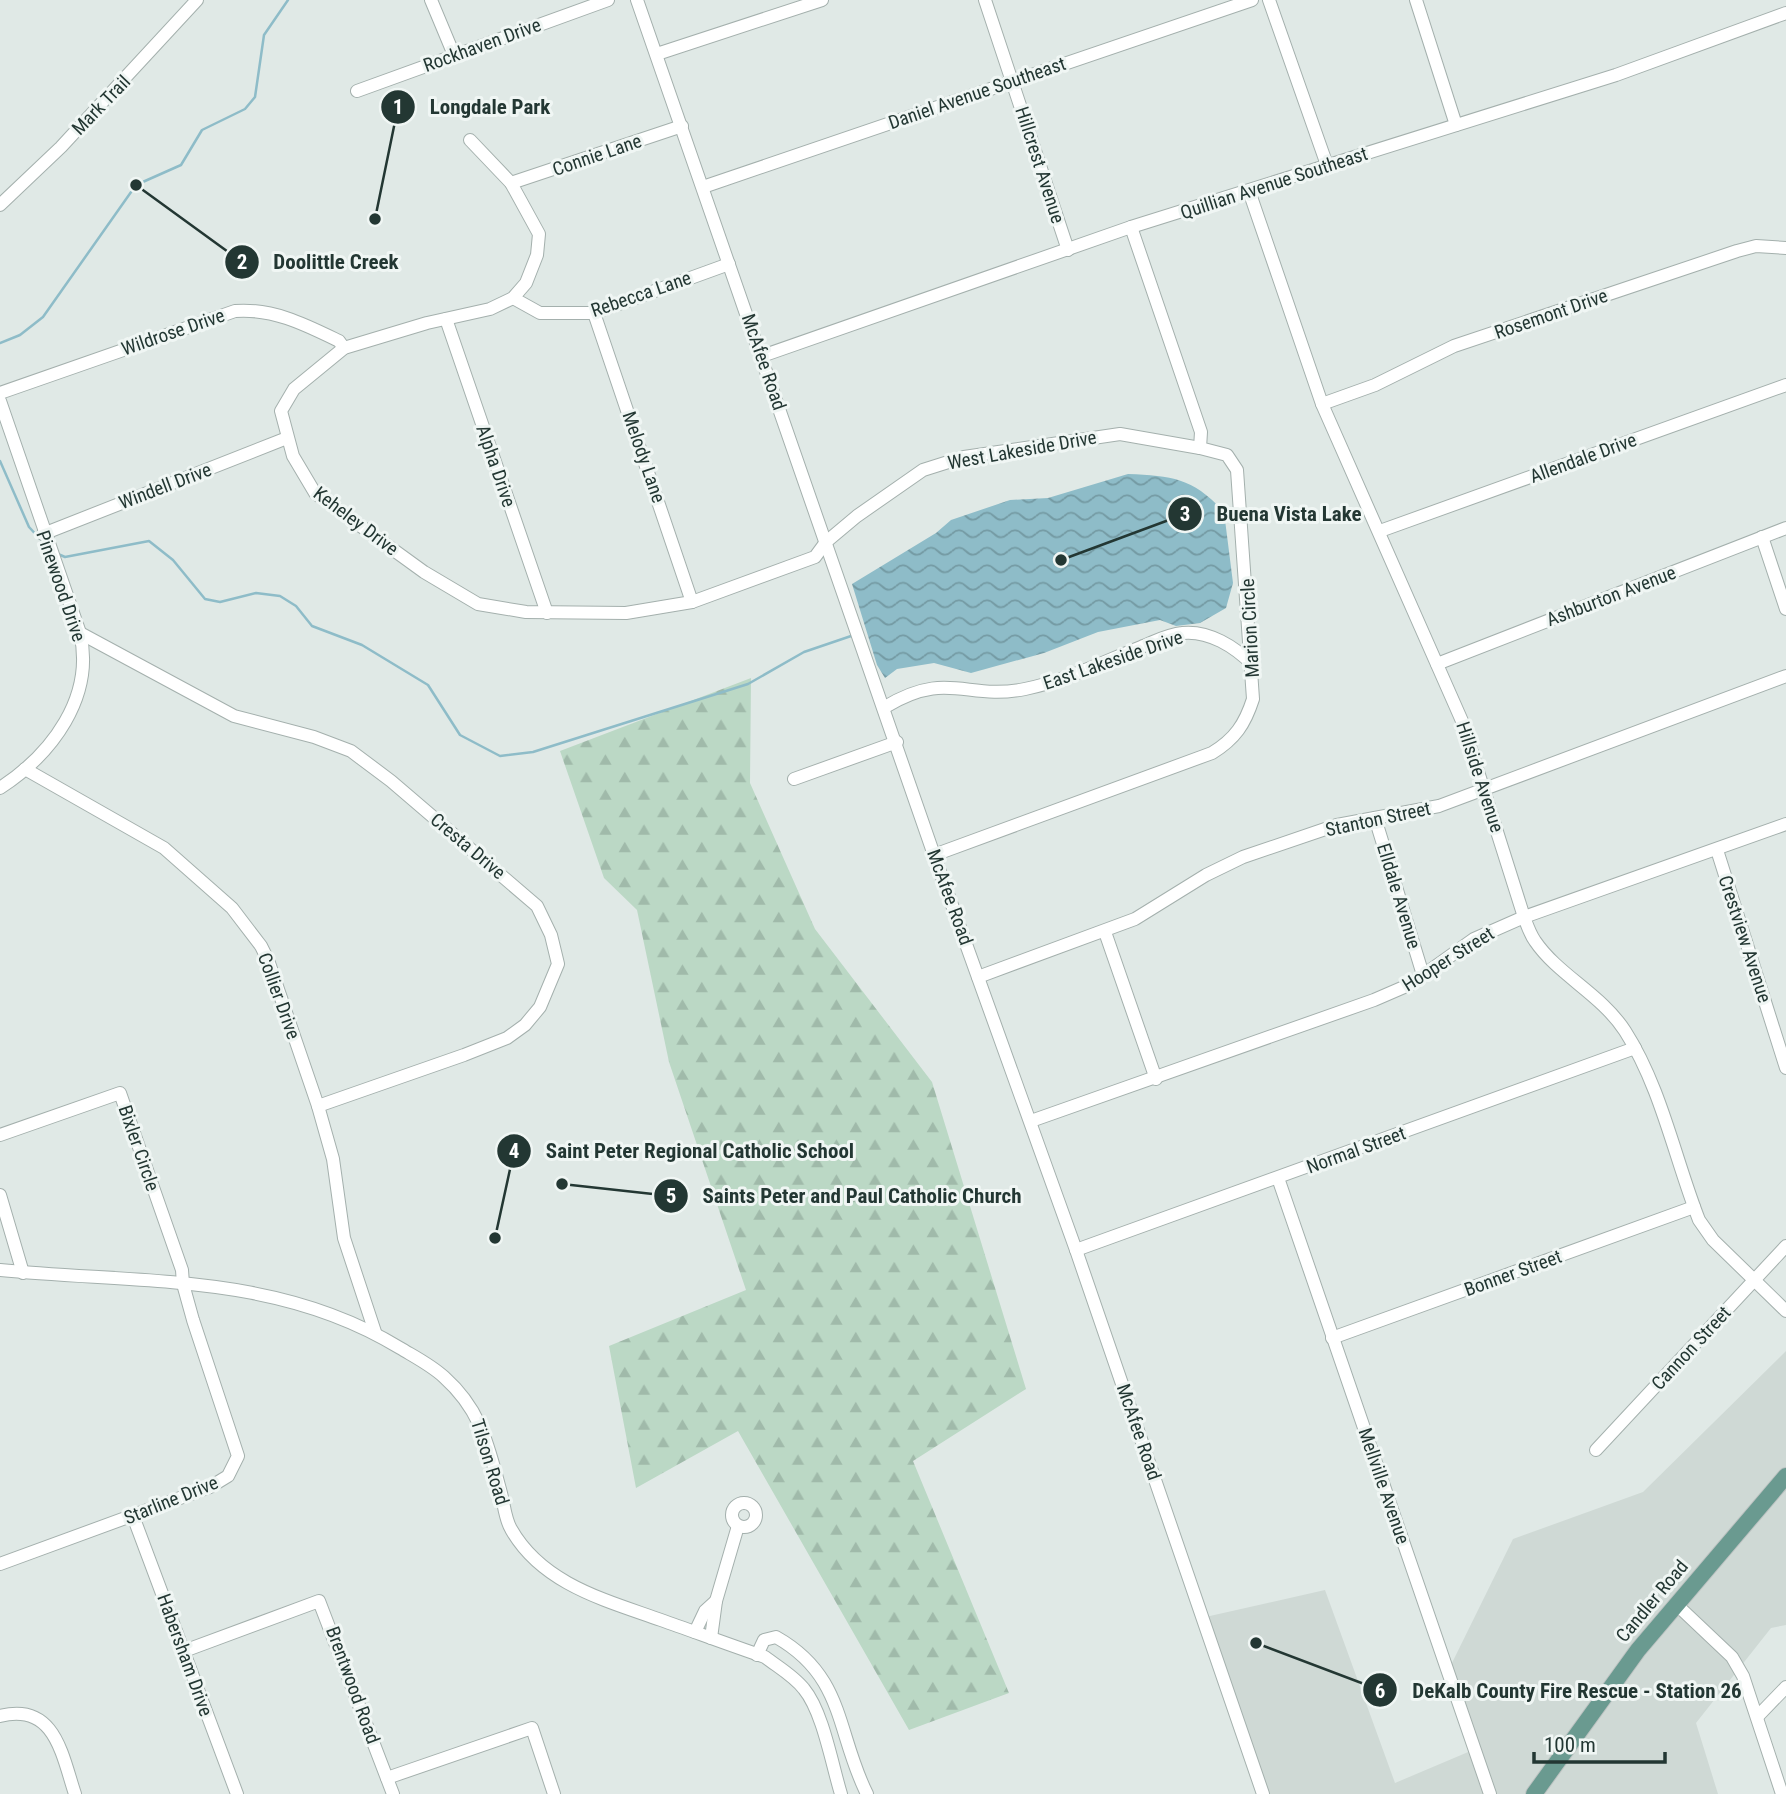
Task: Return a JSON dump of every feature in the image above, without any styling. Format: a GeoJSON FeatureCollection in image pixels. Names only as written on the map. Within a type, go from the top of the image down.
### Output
{"type":"FeatureCollection","features":[{"type":"Feature","properties":{"kind":"main road","name":"Candler Road"},"geometry":{"type":"LineString","coordinates":[[1534,1794],[1638,1650],[1786,1476]]}},
{"type":"Feature","properties":{"kind":"street","name":"Mark Trail"},"geometry":{"type":"LineString","coordinates":[[0,205],[61,147],[197,0]]}},
{"type":"Feature","properties":{"kind":"street"},"geometry":{"type":"LineString","coordinates":[[431,0],[454,55]]}},
{"type":"Feature","properties":{"kind":"street","name":"Rockhaven Drive"},"geometry":{"type":"LineString","coordinates":[[357,91],[608,0]]}},
{"type":"Feature","properties":{"kind":"street","name":"McAfee Road"},"geometry":{"type":"LineString","coordinates":[[637,0],[897,742],[934,855],[1031,1121],[1263,1794]]}},
{"type":"Feature","properties":{"kind":"street"},"geometry":{"type":"LineString","coordinates":[[657,54],[822,0]]}},
{"type":"Feature","properties":{"kind":"street","name":"Hillcrest Avenue"},"geometry":{"type":"LineString","coordinates":[[985,0],[1068,250]]}},
{"type":"Feature","properties":{"kind":"street","name":"Daniel Avenue Southeast"},"geometry":{"type":"LineString","coordinates":[[703,187],[1252,0]]}},
{"type":"Feature","properties":{"kind":"street"},"geometry":{"type":"LineString","coordinates":[[1269,0],[1326,165]]}},
{"type":"Feature","properties":{"kind":"street"},"geometry":{"type":"LineString","coordinates":[[1416,0],[1456,125]]}},
{"type":"Feature","properties":{"kind":"street","name":"Quillian Avenue Southeast"},"geometry":{"type":"LineString","coordinates":[[762,356],[1131,227],[1616,75],[1786,13]]}},
{"type":"Feature","properties":{"kind":"street","name":"Connie Lane"},"geometry":{"type":"LineString","coordinates":[[511,183],[682,126]]}},
{"type":"Feature","properties":{"kind":"street"},"geometry":{"type":"LineString","coordinates":[[470,140],[511,183],[539,234],[537,255],[526,284],[513,298]]}},
{"type":"Feature","properties":{"kind":"street","name":"Hillside Avenue"},"geometry":{"type":"LineString","coordinates":[[1249,191],[1322,404],[1462,721],[1524,917],[1535,941],[1556,965],[1586,987],[1610,1012],[1635,1048],[1694,1207],[1713,1240],[1786,1311]]}},
{"type":"Feature","properties":{"kind":"street"},"geometry":{"type":"LineString","coordinates":[[1131,227],[1201,432],[1200,448]]}},
{"type":"Feature","properties":{"kind":"street","name":"Rosemont Drive"},"geometry":{"type":"LineString","coordinates":[[1322,404],[1375,385],[1454,346],[1737,251],[1756,246],[1786,248]]}},
{"type":"Feature","properties":{"kind":"street","name":"Rebecca Lane"},"geometry":{"type":"LineString","coordinates":[[513,298],[540,313],[594,313],[729,264]]}},
{"type":"Feature","properties":{"kind":"street","name":"Keheley Drive"},"geometry":{"type":"LineString","coordinates":[[513,298],[489,309],[344,348],[294,389],[283,404],[282,422],[297,466],[315,493],[425,572],[478,604],[547,613],[626,613],[692,602],[815,557],[826,542]]}},
{"type":"Feature","properties":{"kind":"street","name":"Wildrose Drive"},"geometry":{"type":"LineString","coordinates":[[0,393],[235,311],[249,310],[293,319],[339,341],[344,348]]}},
{"type":"Feature","properties":{"kind":"street","name":"Melody Lane"},"geometry":{"type":"LineString","coordinates":[[594,313],[692,602]]}},
{"type":"Feature","properties":{"kind":"street","name":"Alpha Drive"},"geometry":{"type":"LineString","coordinates":[[446,319],[547,613]]}},
{"type":"Feature","properties":{"kind":"street","name":"Allendale Drive"},"geometry":{"type":"LineString","coordinates":[[1380,531],[1786,385]]}},
{"type":"Feature","properties":{"kind":"street","name":"Pinewood Drive"},"geometry":{"type":"LineString","coordinates":[[0,401],[43,534],[80,633],[85,672],[79,696],[57,733],[25,769],[0,788]]}},
{"type":"Feature","properties":{"kind":"street","name":"West Lakeside Drive"},"geometry":{"type":"LineString","coordinates":[[826,542],[923,470],[964,457],[1120,434],[1200,448]]}},
{"type":"Feature","properties":{"kind":"street","name":"Windell Drive"},"geometry":{"type":"LineString","coordinates":[[43,534],[287,438]]}},
{"type":"Feature","properties":{"kind":"street","name":"Marion Circle"},"geometry":{"type":"LineString","coordinates":[[934,855],[1212,753],[1230,740],[1247,720],[1254,699],[1253,666],[1237,470],[1227,455],[1200,448]]}},
{"type":"Feature","properties":{"kind":"street","name":"Ashburton Avenue"},"geometry":{"type":"LineString","coordinates":[[1437,664],[1786,528]]}},
{"type":"Feature","properties":{"kind":"street"},"geometry":{"type":"LineString","coordinates":[[1762,537],[1786,609]]}},
{"type":"Feature","properties":{"kind":"street","name":"Cresta Drive"},"geometry":{"type":"LineString","coordinates":[[80,633],[234,716],[314,737],[351,751],[537,906],[551,935],[558,964],[540,1007],[525,1025],[507,1038],[464,1055],[318,1106]]}},
{"type":"Feature","properties":{"kind":"street","name":"East Lakeside Drive"},"geometry":{"type":"LineString","coordinates":[[885,708],[905,695],[934,686],[1010,692],[1039,686],[1182,633],[1212,637],[1253,666]]}},
{"type":"Feature","properties":{"kind":"street","name":"Stanton Street"},"geometry":{"type":"LineString","coordinates":[[978,977],[1135,919],[1206,875],[1243,857],[1337,825],[1439,806],[1786,676]]}},
{"type":"Feature","properties":{"kind":"street"},"geometry":{"type":"LineString","coordinates":[[794,779],[897,742]]}},
{"type":"Feature","properties":{"kind":"street","name":"Collier Drive"},"geometry":{"type":"LineString","coordinates":[[25,769],[164,848],[205,882],[247,925],[268,960],[318,1106],[333,1158],[344,1238],[375,1332]]}},
{"type":"Feature","properties":{"kind":"street","name":"Elldale Avenue"},"geometry":{"type":"LineString","coordinates":[[1376,818],[1423,975]]}},
{"type":"Feature","properties":{"kind":"street","name":"Hooper Street"},"geometry":{"type":"LineString","coordinates":[[1031,1121],[1374,1000],[1403,988],[1474,939],[1524,917],[1786,824]]}},
{"type":"Feature","properties":{"kind":"street","name":"Crestview Avenue"},"geometry":{"type":"LineString","coordinates":[[1717,850],[1786,1068]]}},
{"type":"Feature","properties":{"kind":"street"},"geometry":{"type":"LineString","coordinates":[[1105,932],[1156,1079]]}},
{"type":"Feature","properties":{"kind":"street","name":"Normal Street"},"geometry":{"type":"LineString","coordinates":[[1076,1250],[1635,1048]]}},
{"type":"Feature","properties":{"kind":"street","name":"Bixler Circle"},"geometry":{"type":"LineString","coordinates":[[0,1135],[120,1093],[182,1270],[183,1284]]}},
{"type":"Feature","properties":{"kind":"street","name":"Mellville Avenue"},"geometry":{"type":"LineString","coordinates":[[1278,1178],[1490,1794]]}},
{"type":"Feature","properties":{"kind":"street"},"geometry":{"type":"LineString","coordinates":[[0,1195],[23,1273]]}},
{"type":"Feature","properties":{"kind":"street","name":"Bonner Street"},"geometry":{"type":"LineString","coordinates":[[1332,1338],[1694,1207]]}},
{"type":"Feature","properties":{"kind":"street","name":"Cannon Street"},"geometry":{"type":"LineString","coordinates":[[1596,1450],[1786,1246]]}},
{"type":"Feature","properties":{"kind":"street","name":"Tilson Road"},"geometry":{"type":"LineString","coordinates":[[0,1270],[183,1284],[270,1294],[313,1306],[375,1332],[442,1375],[474,1409],[484,1432],[510,1528],[541,1565],[580,1591],[757,1654],[806,1690],[818,1717],[841,1794]]}},
{"type":"Feature","properties":{"kind":"street","name":"Starline Drive"},"geometry":{"type":"LineString","coordinates":[[0,1564],[210,1487],[228,1476],[237,1463],[236,1441],[183,1284]]}},
{"type":"Feature","properties":{"kind":"street","name":"Habersham Drive"},"geometry":{"type":"LineString","coordinates":[[133,1516],[237,1794]]}},
{"type":"Feature","properties":{"kind":"street"},"geometry":{"type":"LineString","coordinates":[[711,1638],[716,1601],[738,1526]]}},
{"type":"Feature","properties":{"kind":"street","name":"Brentwood Road"},"geometry":{"type":"LineString","coordinates":[[184,1651],[316,1600],[325,1609],[393,1794]]}},
{"type":"Feature","properties":{"kind":"street"},"geometry":{"type":"LineString","coordinates":[[695,1632],[705,1611],[716,1601]]}},
{"type":"Feature","properties":{"kind":"street"},"geometry":{"type":"LineString","coordinates":[[1677,1605],[1732,1657],[1758,1716],[1782,1794]]}},
{"type":"Feature","properties":{"kind":"street"},"geometry":{"type":"LineString","coordinates":[[757,1654],[764,1640],[776,1637],[794,1648],[815,1668],[830,1689],[867,1794]]}},
{"type":"Feature","properties":{"kind":"street"},"geometry":{"type":"LineString","coordinates":[[1758,1716],[1786,1687]]}},
{"type":"Feature","properties":{"kind":"street"},"geometry":{"type":"LineString","coordinates":[[0,1716],[31,1716],[51,1729],[75,1794]]}},
{"type":"Feature","properties":{"kind":"street"},"geometry":{"type":"LineString","coordinates":[[387,1778],[532,1728],[554,1794]]}},
{"type":"Feature","properties":{"kind":"shaded area"},"geometry":{"type":"Polygon","coordinates":[[[1786,1351],[1786,1625],[1771,1628],[1696,1723],[1718,1794],[1261,1794],[1201,1618],[1325,1590],[1395,1783],[1480,1747],[1450,1667],[1513,1539],[1643,1492],[1786,1351]]]}},
{"type":"Feature","properties":{"kind":"green space"},"geometry":{"type":"Polygon","coordinates":[[[751,678],[750,783],[815,929],[932,1082],[1026,1389],[913,1461],[1009,1693],[909,1730],[738,1431],[636,1488],[609,1346],[746,1290],[669,1062],[637,910],[604,878],[560,751],[751,678]]]}},
{"type":"Feature","properties":{"kind":"water"},"geometry":{"type":"Polygon","coordinates":[[[1128,474],[1181,481],[1202,492],[1224,512],[1233,583],[1226,608],[1200,623],[1176,626],[1160,620],[1098,632],[1044,653],[971,673],[934,663],[897,669],[885,678],[877,665],[852,584],[936,533],[951,520],[1010,500],[1048,498],[1128,474]]]}},
{"type":"Feature","properties":{"kind":"waterway"},"geometry":{"type":"LineString","coordinates":[[0,343],[20,335],[43,317],[136,185],[181,165],[202,130],[245,109],[255,97],[264,35],[288,0]]}},
{"type":"Feature","properties":{"kind":"waterway"},"geometry":{"type":"LineString","coordinates":[[0,461],[29,527],[40,539]]}},
{"type":"Feature","properties":{"kind":"waterway"},"geometry":{"type":"LineString","coordinates":[[58,554],[65,557],[149,541],[173,560],[205,599],[220,602],[256,593],[280,596],[296,606],[312,626],[362,645],[428,685],[460,735],[500,756],[533,752],[748,684],[804,652],[854,635]]}},
{"type":"Feature","properties":{"kind":"place","name":"Doolittle Creek"},"geometry":{"type":"Point","coordinates":[136,185]}},
{"type":"Feature","properties":{"kind":"place","name":"Longdale Park"},"geometry":{"type":"Point","coordinates":[375,219]}},
{"type":"Feature","properties":{"kind":"place","name":"Buena Vista Lake"},"geometry":{"type":"Point","coordinates":[1061,560]}},
{"type":"Feature","properties":{"kind":"place","name":"Saints Peter and Paul Catholic Church"},"geometry":{"type":"Point","coordinates":[562,1184]}},
{"type":"Feature","properties":{"kind":"place","name":"Saint Peter Regional Catholic School"},"geometry":{"type":"Point","coordinates":[495,1238]}},
{"type":"Feature","properties":{"kind":"place","name":"DeKalb County Fire Rescue - Station 26"},"geometry":{"type":"Point","coordinates":[1256,1643]}}]}
